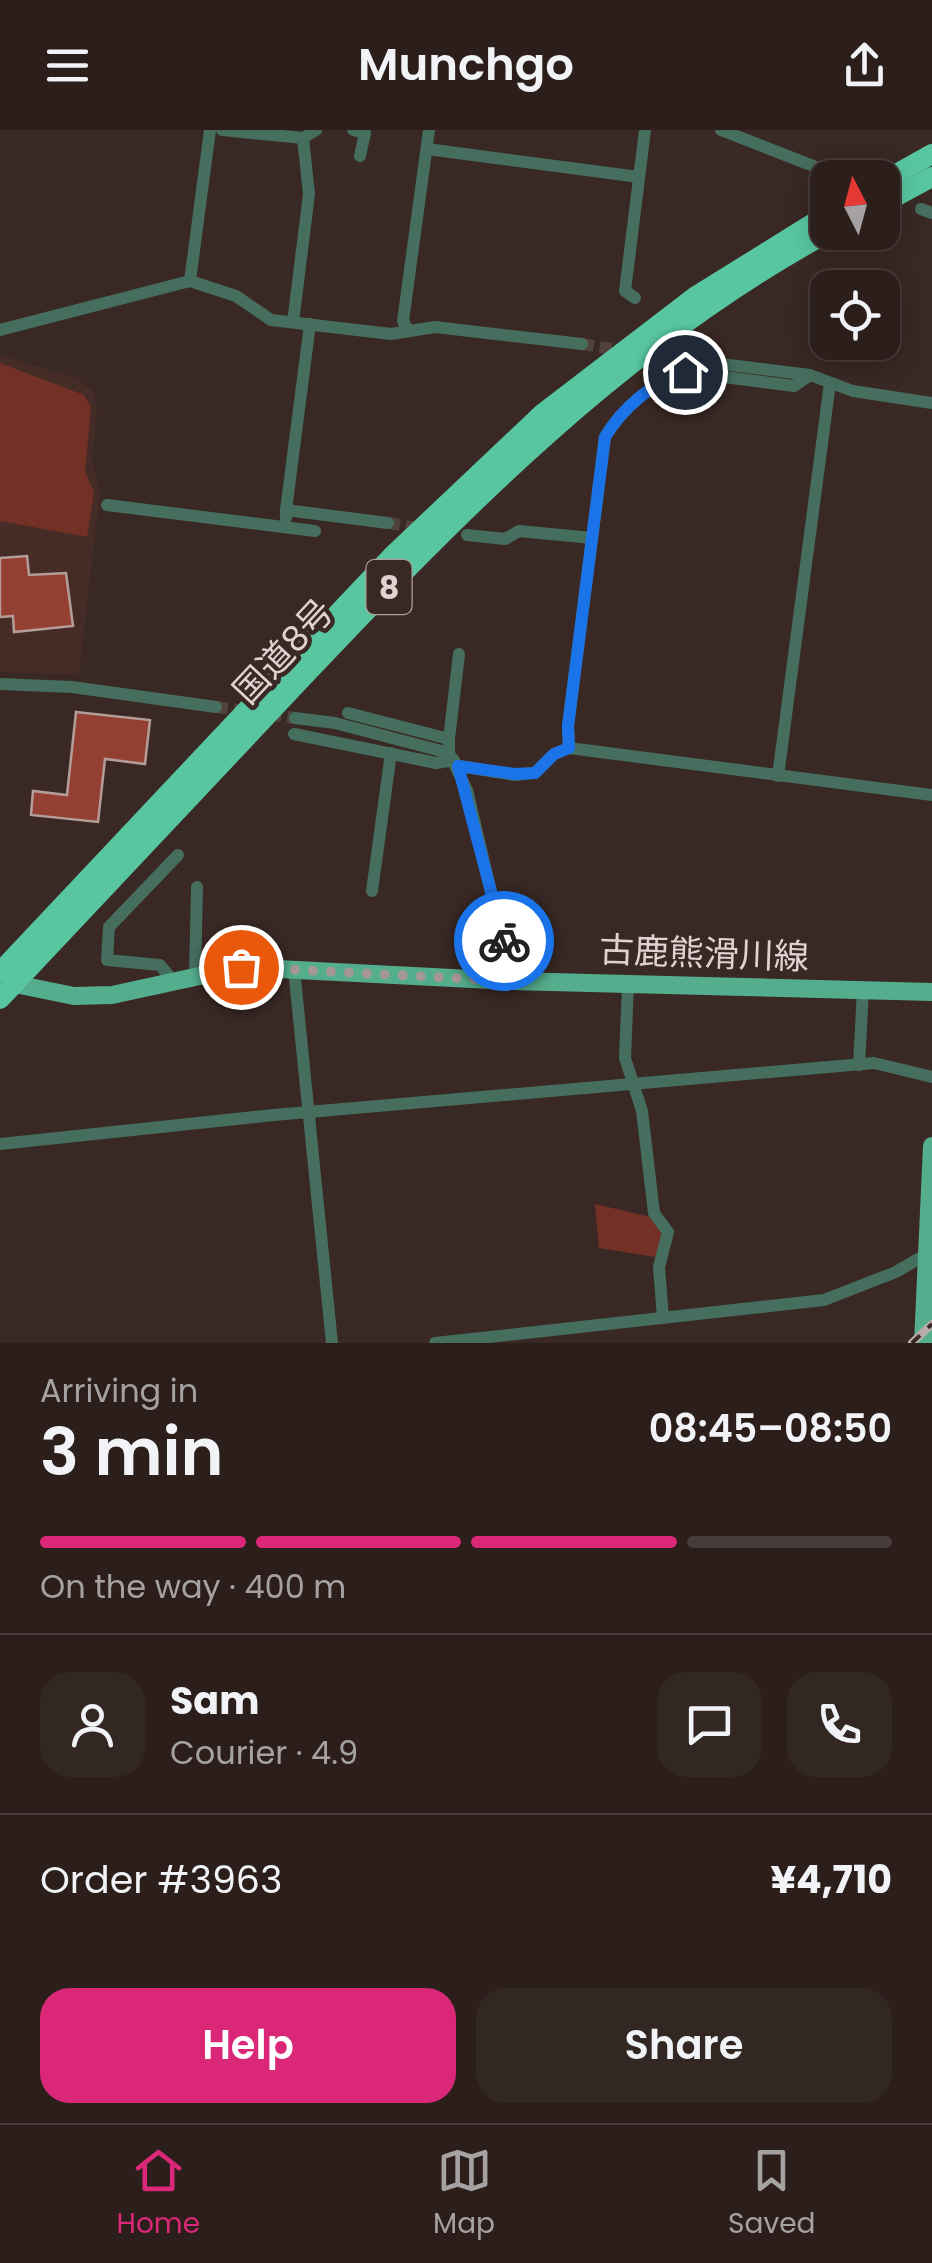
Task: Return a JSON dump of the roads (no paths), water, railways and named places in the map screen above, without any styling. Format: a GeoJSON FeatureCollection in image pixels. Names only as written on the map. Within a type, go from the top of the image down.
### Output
{"type":"FeatureCollection","features":[{"type":"Feature","properties":{"kind":"highway"},"geometry":{"type":"LineString","coordinates":[[900,172],[932,154]]}},
{"type":"Feature","properties":{"kind":"highway"},"geometry":{"type":"LineString","coordinates":[[900,194],[932,177]]}},
{"type":"Feature","properties":{"kind":"highway","name":"国道8号"},"geometry":{"type":"LineString","coordinates":[[4,984],[392,556],[542,414],[696,296],[810,225]]}},
{"type":"Feature","properties":{"kind":"highway","name":"国道8号"},"geometry":{"type":"LineString","coordinates":[[4,984],[481,494],[566,417],[629,368],[711,306],[810,244]]}},
{"type":"Feature","properties":{"kind":"main road","name":"古鹿熊滑川線"},"geometry":{"type":"LineString","coordinates":[[4,984],[93,996],[150,990],[194,975],[241,967],[512,981],[932,992]]}},
{"type":"Feature","properties":{"kind":"main road"},"geometry":{"type":"LineString","coordinates":[[923,1343],[932,1146]]}},
{"type":"Feature","properties":{"kind":"street"},"geometry":{"type":"LineString","coordinates":[[190,281],[210,130]]}},
{"type":"Feature","properties":{"kind":"street"},"geometry":{"type":"LineString","coordinates":[[222,130],[303,138],[316,130]]}},
{"type":"Feature","properties":{"kind":"street"},"geometry":{"type":"LineString","coordinates":[[352,130],[365,133],[360,156]]}},
{"type":"Feature","properties":{"kind":"street"},"geometry":{"type":"LineString","coordinates":[[408,330],[403,322],[430,130]]}},
{"type":"Feature","properties":{"kind":"street"},"geometry":{"type":"LineString","coordinates":[[635,298],[625,290],[645,130]]}},
{"type":"Feature","properties":{"kind":"street"},"geometry":{"type":"LineString","coordinates":[[721,130],[810,165]]}},
{"type":"Feature","properties":{"kind":"street"},"geometry":{"type":"LineString","coordinates":[[293,322],[309,194],[303,138]]}},
{"type":"Feature","properties":{"kind":"street"},"geometry":{"type":"LineString","coordinates":[[427,149],[639,177]]}},
{"type":"Feature","properties":{"kind":"street"},"geometry":{"type":"LineString","coordinates":[[0,330],[190,281],[236,296],[271,320],[392,334],[434,327],[582,344]]}},
{"type":"Feature","properties":{"kind":"street"},"geometry":{"type":"LineString","coordinates":[[285,525],[310,324]]}},
{"type":"Feature","properties":{"kind":"street"},"geometry":{"type":"LineString","coordinates":[[681,359],[810,375],[853,391],[932,403]]}},
{"type":"Feature","properties":{"kind":"street"},"geometry":{"type":"LineString","coordinates":[[569,748],[568,726],[605,437],[617,418],[669,376],[685,372],[794,386],[810,375]]}},
{"type":"Feature","properties":{"kind":"street"},"geometry":{"type":"LineString","coordinates":[[778,776],[830,382]]}},
{"type":"Feature","properties":{"kind":"street"},"geometry":{"type":"LineString","coordinates":[[107,505],[316,531]]}},
{"type":"Feature","properties":{"kind":"street"},"geometry":{"type":"LineString","coordinates":[[286,510],[388,523]]}},
{"type":"Feature","properties":{"kind":"street"},"geometry":{"type":"LineString","coordinates":[[467,535],[505,539],[518,531],[592,538]]}},
{"type":"Feature","properties":{"kind":"street"},"geometry":{"type":"LineString","coordinates":[[459,654],[453,755],[499,916],[512,981]]}},
{"type":"Feature","properties":{"kind":"street"},"geometry":{"type":"LineString","coordinates":[[0,684],[72,686],[216,708]]}},
{"type":"Feature","properties":{"kind":"street"},"geometry":{"type":"LineString","coordinates":[[348,713],[453,755]]}},
{"type":"Feature","properties":{"kind":"street"},"geometry":{"type":"LineString","coordinates":[[295,718],[335,723],[515,774],[535,773],[554,754],[569,748],[932,795]]}},
{"type":"Feature","properties":{"kind":"street"},"geometry":{"type":"LineString","coordinates":[[294,734],[436,764],[453,755]]}},
{"type":"Feature","properties":{"kind":"street"},"geometry":{"type":"LineString","coordinates":[[372,892],[391,753]]}},
{"type":"Feature","properties":{"kind":"street"},"geometry":{"type":"LineString","coordinates":[[173,981],[160,965],[107,960],[109,927],[178,854]]}},
{"type":"Feature","properties":{"kind":"street"},"geometry":{"type":"LineString","coordinates":[[194,975],[197,887]]}},
{"type":"Feature","properties":{"kind":"street"},"geometry":{"type":"LineString","coordinates":[[294,969],[332,1343]]}},
{"type":"Feature","properties":{"kind":"street"},"geometry":{"type":"LineString","coordinates":[[628,984],[626,1058],[636,1084],[654,1214],[668,1232],[659,1267],[663,1318]]}},
{"type":"Feature","properties":{"kind":"street"},"geometry":{"type":"LineString","coordinates":[[860,1065],[863,990]]}},
{"type":"Feature","properties":{"kind":"street"},"geometry":{"type":"LineString","coordinates":[[0,1144],[860,1065],[874,1064],[932,1077]]}},
{"type":"Feature","properties":{"kind":"street"},"geometry":{"type":"LineString","coordinates":[[436,1343],[824,1300],[896,1272],[928,1253]]}},
{"type":"Feature","properties":{"kind":"tunnel"},"geometry":{"type":"LineString","coordinates":[[582,344],[624,351]]}},
{"type":"Feature","properties":{"kind":"tunnel"},"geometry":{"type":"LineString","coordinates":[[644,354],[681,359]]}},
{"type":"Feature","properties":{"kind":"tunnel"},"geometry":{"type":"LineString","coordinates":[[388,523],[425,529]]}},
{"type":"Feature","properties":{"kind":"tunnel"},"geometry":{"type":"LineString","coordinates":[[216,707],[295,718]]}},
{"type":"Feature","properties":{"kind":"railway"},"geometry":{"type":"LineString","coordinates":[[912,1343],[932,1324]]}}]}
